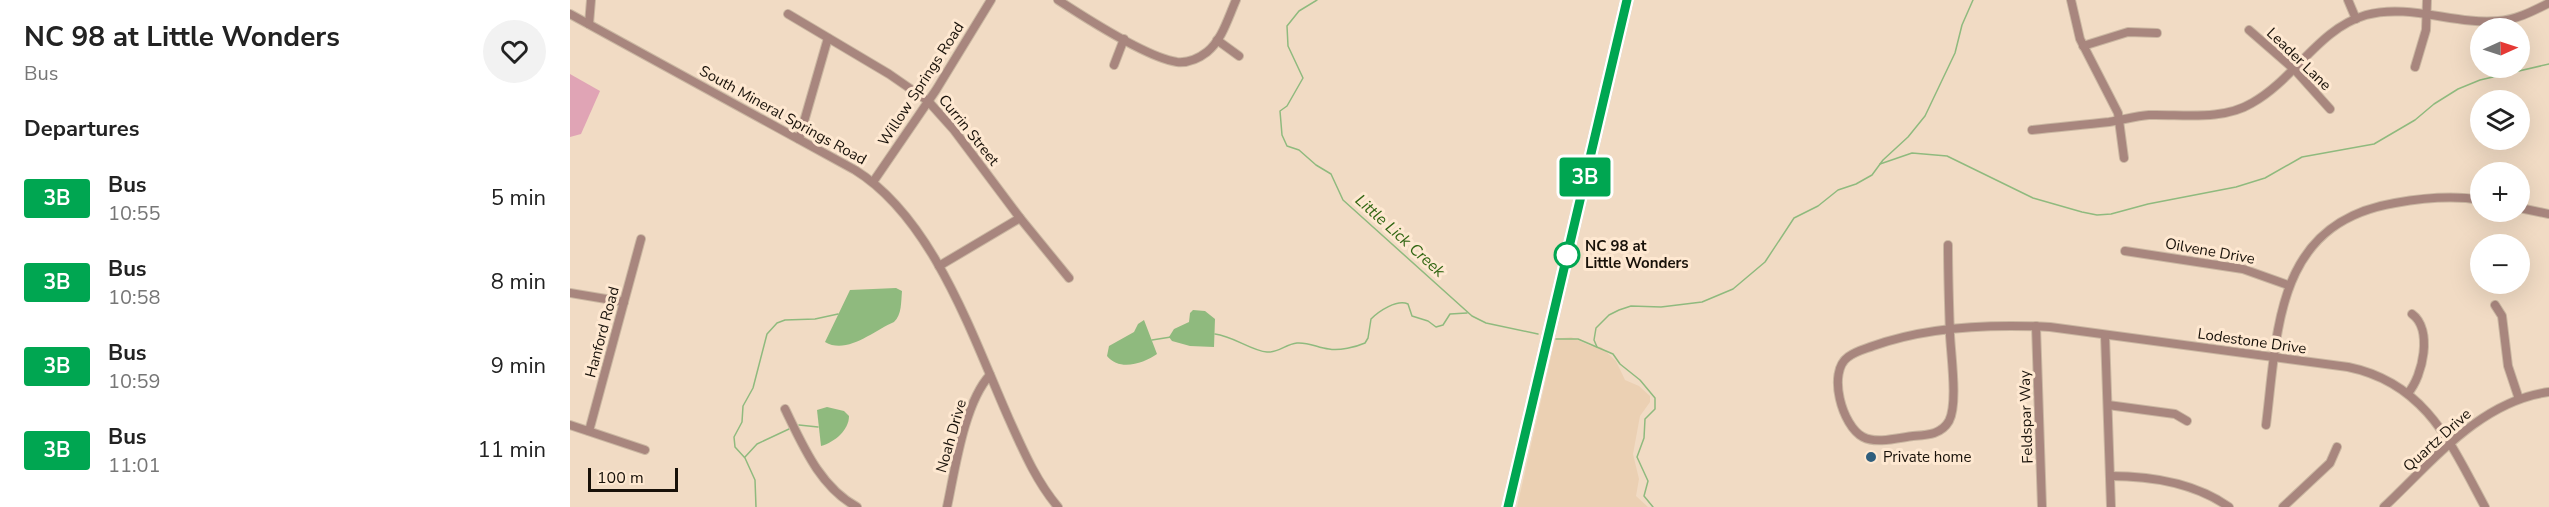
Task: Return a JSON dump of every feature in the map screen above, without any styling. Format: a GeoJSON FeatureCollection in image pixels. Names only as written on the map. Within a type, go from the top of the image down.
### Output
{"type":"FeatureCollection","features":[{"type":"Feature","properties":{"kind":"highway"},"geometry":{"type":"LineString","coordinates":[[1508,507],[1627,0]]}},
{"type":"Feature","properties":{"kind":"street"},"geometry":{"type":"LineString","coordinates":[[589,24],[591,0]]}},
{"type":"Feature","properties":{"kind":"street","name":"Willow Springs Road"},"geometry":{"type":"LineString","coordinates":[[873,182],[928,101],[991,0]]}},
{"type":"Feature","properties":{"kind":"street"},"geometry":{"type":"LineString","coordinates":[[1058,0],[1156,56],[1182,62],[1200,57],[1217,40],[1236,0]]}},
{"type":"Feature","properties":{"kind":"street"},"geometry":{"type":"LineString","coordinates":[[2071,0],[2075,26],[2083,46],[2114,103],[2120,120],[2124,158]]}},
{"type":"Feature","properties":{"kind":"street"},"geometry":{"type":"LineString","coordinates":[[2348,0],[2356,19]]}},
{"type":"Feature","properties":{"kind":"street"},"geometry":{"type":"LineString","coordinates":[[2415,67],[2423,43],[2427,0]]}},
{"type":"Feature","properties":{"kind":"street"},"geometry":{"type":"LineString","coordinates":[[2532,0],[2536,9]]}},
{"type":"Feature","properties":{"kind":"street"},"geometry":{"type":"LineString","coordinates":[[2032,130],[2148,115],[2208,115],[2238,110],[2261,98],[2295,70],[2325,37],[2356,19],[2388,12],[2500,21],[2549,3]]}},
{"type":"Feature","properties":{"kind":"street","name":"South Mineral Springs Road"},"geometry":{"type":"LineString","coordinates":[[570,14],[799,138],[873,182],[903,214],[939,266],[953,291],[1039,480],[1058,507]]}},
{"type":"Feature","properties":{"kind":"street","name":"Currin Street"},"geometry":{"type":"LineString","coordinates":[[788,14],[908,86],[928,101],[954,130],[1020,218],[1069,278]]}},
{"type":"Feature","properties":{"kind":"street","name":"Leader Lane"},"geometry":{"type":"LineString","coordinates":[[2249,30],[2295,70],[2330,109]]}},
{"type":"Feature","properties":{"kind":"street"},"geometry":{"type":"LineString","coordinates":[[2083,46],[2128,32],[2157,33]]}},
{"type":"Feature","properties":{"kind":"street"},"geometry":{"type":"LineString","coordinates":[[799,138],[828,38]]}},
{"type":"Feature","properties":{"kind":"street"},"geometry":{"type":"LineString","coordinates":[[1114,65],[1124,39]]}},
{"type":"Feature","properties":{"kind":"street"},"geometry":{"type":"LineString","coordinates":[[1217,40],[1239,56]]}},
{"type":"Feature","properties":{"kind":"street"},"geometry":{"type":"LineString","coordinates":[[2266,425],[2280,317],[2288,285],[2305,254],[2335,226],[2351,216],[2387,204],[2428,198],[2470,199]]}},
{"type":"Feature","properties":{"kind":"street"},"geometry":{"type":"LineString","coordinates":[[2530,210],[2549,214]]}},
{"type":"Feature","properties":{"kind":"street"},"geometry":{"type":"LineString","coordinates":[[939,266],[1020,218]]}},
{"type":"Feature","properties":{"kind":"street","name":"Hanford Road"},"geometry":{"type":"LineString","coordinates":[[589,431],[641,239]]}},
{"type":"Feature","properties":{"kind":"street","name":"Lodestone Drive"},"geometry":{"type":"LineString","coordinates":[[1948,245],[1950,330],[1953,404],[1952,415],[1946,425],[1929,435],[1867,438],[1853,429],[1846,417],[1837,385],[1839,370],[1844,360],[1854,353],[1913,334],[1950,330],[2036,326],[2358,369],[2385,379],[2408,393],[2431,414],[2485,507]]}},
{"type":"Feature","properties":{"kind":"street","name":"Oilvene Drive"},"geometry":{"type":"LineString","coordinates":[[2125,251],[2242,269],[2288,285]]}},
{"type":"Feature","properties":{"kind":"street"},"geometry":{"type":"LineString","coordinates":[[570,293],[624,302]]}},
{"type":"Feature","properties":{"kind":"street"},"geometry":{"type":"LineString","coordinates":[[2495,305],[2502,316],[2508,366],[2519,399]]}},
{"type":"Feature","properties":{"kind":"street"},"geometry":{"type":"LineString","coordinates":[[2408,393],[2419,376],[2423,351],[2421,328],[2417,317],[2412,314]]}},
{"type":"Feature","properties":{"kind":"street","name":"Feldspar Way"},"geometry":{"type":"LineString","coordinates":[[2036,326],[2042,507]]}},
{"type":"Feature","properties":{"kind":"street"},"geometry":{"type":"LineString","coordinates":[[2105,335],[2111,507]]}},
{"type":"Feature","properties":{"kind":"street","name":"Noah Drive"},"geometry":{"type":"LineString","coordinates":[[947,507],[966,426],[975,399],[990,375]]}},
{"type":"Feature","properties":{"kind":"street","name":"Quartz Drive"},"geometry":{"type":"LineString","coordinates":[[2384,507],[2482,418],[2519,399],[2549,392]]}},
{"type":"Feature","properties":{"kind":"street"},"geometry":{"type":"LineString","coordinates":[[2108,405],[2175,414],[2187,422]]}},
{"type":"Feature","properties":{"kind":"street"},"geometry":{"type":"LineString","coordinates":[[785,409],[801,442],[828,486],[841,498],[857,507]]}},
{"type":"Feature","properties":{"kind":"street"},"geometry":{"type":"LineString","coordinates":[[570,425],[645,450]]}},
{"type":"Feature","properties":{"kind":"street"},"geometry":{"type":"LineString","coordinates":[[2283,507],[2330,463],[2337,447]]}},
{"type":"Feature","properties":{"kind":"street"},"geometry":{"type":"LineString","coordinates":[[2110,476],[2176,483],[2202,492],[2229,507]]}},
{"type":"Feature","properties":{"kind":"shaded area"},"geometry":{"type":"Polygon","coordinates":[[[570,74],[600,91],[581,134],[570,137],[570,74]]]}},
{"type":"Feature","properties":{"kind":"shaded area"},"geometry":{"type":"Polygon","coordinates":[[[896,288],[902,291],[900,312],[894,322],[851,344],[842,346],[825,342],[850,290],[896,288]]]}},
{"type":"Feature","properties":{"kind":"shaded area"},"geometry":{"type":"Polygon","coordinates":[[[1193,310],[1205,311],[1215,319],[1214,347],[1190,346],[1172,341],[1169,337],[1174,329],[1189,322],[1190,313],[1193,310]]]}},
{"type":"Feature","properties":{"kind":"shaded area"},"geometry":{"type":"Polygon","coordinates":[[[1144,320],[1157,354],[1139,363],[1125,365],[1112,361],[1107,356],[1109,346],[1134,332],[1138,324],[1144,320]]]}},
{"type":"Feature","properties":{"kind":"shaded area"},"geometry":{"type":"Polygon","coordinates":[[[1571,337],[1591,346],[1601,347],[1616,361],[1625,380],[1639,386],[1650,396],[1650,402],[1640,416],[1633,454],[1639,479],[1636,496],[1648,507],[1517,507],[1555,339],[1571,337]]]}},
{"type":"Feature","properties":{"kind":"shaded area"},"geometry":{"type":"Polygon","coordinates":[[[827,407],[844,411],[849,416],[847,426],[840,435],[821,446],[817,410],[827,407]]]}},
{"type":"Feature","properties":{"kind":"waterway","name":"Little Lick Creek"},"geometry":{"type":"LineString","coordinates":[[1317,0],[1299,11],[1287,26],[1288,46],[1303,78],[1287,106],[1280,111],[1282,135],[1287,146],[1299,150],[1331,174],[1343,200],[1472,316],[1486,323],[1538,334]]}},
{"type":"Feature","properties":{"kind":"waterway"},"geometry":{"type":"LineString","coordinates":[[1597,347],[1594,340],[1596,328],[1609,315],[1619,310],[1631,306],[1661,307],[1702,302],[1733,289],[1765,262],[1794,218],[1818,206],[1838,190],[1872,175],[1883,160],[1908,137],[1925,116],[1955,53],[1962,25],[1973,0]]}},
{"type":"Feature","properties":{"kind":"waterway"},"geometry":{"type":"LineString","coordinates":[[1880,164],[1912,153],[1947,156],[2033,198],[2082,212],[2097,215],[2111,214],[2148,204],[2236,187],[2265,178],[2302,157],[2374,144],[2415,120],[2434,104],[2458,89],[2480,80],[2549,64]]}},
{"type":"Feature","properties":{"kind":"waterway"},"geometry":{"type":"LineString","coordinates":[[1215,334],[1267,352],[1297,343],[1338,349],[1365,343],[1371,319],[1383,309],[1394,304],[1408,304],[1412,316],[1428,321],[1436,327],[1443,325],[1450,314],[1467,313]]}},
{"type":"Feature","properties":{"kind":"waterway"},"geometry":{"type":"LineString","coordinates":[[756,507],[755,480],[745,458],[735,447],[734,437],[742,422],[743,406],[753,388],[767,334],[777,323],[785,320],[815,319],[838,314]]}},
{"type":"Feature","properties":{"kind":"waterway"},"geometry":{"type":"LineString","coordinates":[[1152,340],[1171,337]]}},
{"type":"Feature","properties":{"kind":"waterway","name":"Little Lick Creek"},"geometry":{"type":"LineString","coordinates":[[1556,339],[1578,339],[1613,354],[1620,364],[1640,380],[1655,398],[1655,409],[1645,419],[1644,438],[1637,457],[1648,481],[1644,496],[1653,507]]}},
{"type":"Feature","properties":{"kind":"waterway"},"geometry":{"type":"LineString","coordinates":[[799,425],[818,427]]}},
{"type":"Feature","properties":{"kind":"waterway"},"geometry":{"type":"LineString","coordinates":[[745,457],[757,444],[789,429]]}},
{"type":"Feature","properties":{"kind":"bus line","name":"3B"},"geometry":{"type":"LineString","coordinates":[[1508,507],[1627,0]]}},
{"type":"Feature","properties":{"kind":"place","name":"NC 98 at Little Wonders"},"geometry":{"type":"Point","coordinates":[1567,255]}},
{"type":"Feature","properties":{"kind":"place","name":"Private home"},"geometry":{"type":"Point","coordinates":[1871,457]}}]}
